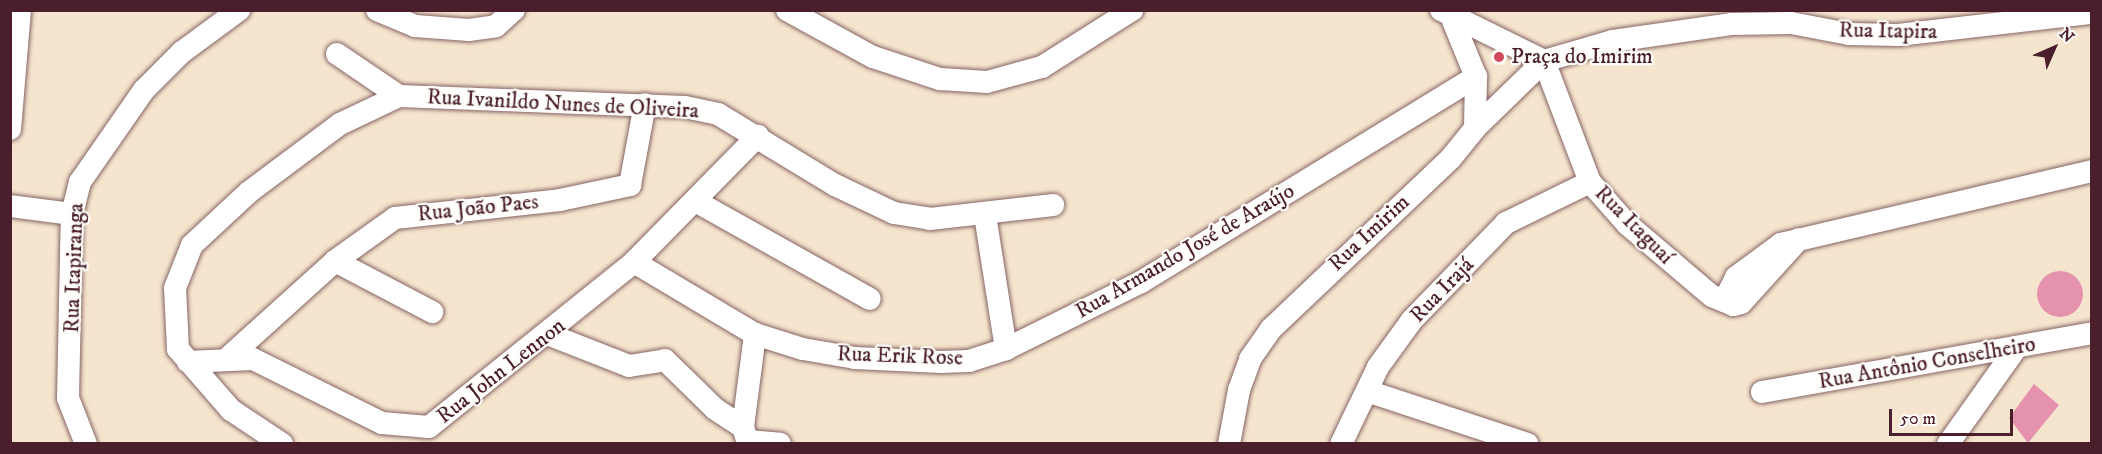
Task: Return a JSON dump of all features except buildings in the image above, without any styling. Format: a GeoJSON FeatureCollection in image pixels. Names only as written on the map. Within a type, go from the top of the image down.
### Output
{"type":"FeatureCollection","features":[{"type":"Feature","properties":{"kind":"street"},"geometry":{"type":"LineString","coordinates":[[10,129],[20,10]]}},
{"type":"Feature","properties":{"kind":"street","name":"Rua Itapiranga"},"geometry":{"type":"LineString","coordinates":[[86,444],[68,398],[72,214],[80,182],[144,90],[182,52],[239,10]]}},
{"type":"Feature","properties":{"kind":"street"},"geometry":{"type":"LineString","coordinates":[[377,10],[415,26],[469,30],[496,26],[514,10]]}},
{"type":"Feature","properties":{"kind":"street"},"geometry":{"type":"LineString","coordinates":[[787,10],[873,57],[940,79],[987,82],[1042,67],[1132,10]]}},
{"type":"Feature","properties":{"kind":"street","name":"Rua Itapira"},"geometry":{"type":"LineString","coordinates":[[1475,128],[1544,61],[1613,41],[1731,24],[1791,23],[1849,34],[1898,35],[2091,13]]}},
{"type":"Feature","properties":{"kind":"street"},"geometry":{"type":"LineString","coordinates":[[1447,16],[1544,61]]}},
{"type":"Feature","properties":{"kind":"street"},"geometry":{"type":"LineString","coordinates":[[1447,16],[1476,77],[1475,128]]}},
{"type":"Feature","properties":{"kind":"street"},"geometry":{"type":"LineString","coordinates":[[337,54],[399,96]]}},
{"type":"Feature","properties":{"kind":"street","name":"Rua Itaguaí"},"geometry":{"type":"LineString","coordinates":[[1544,61],[1590,182],[1628,224],[1724,302],[1726,289],[1751,263],[1798,238],[2091,171]]}},
{"type":"Feature","properties":{"kind":"street","name":"Rua Armando José de Araújo"},"geometry":{"type":"LineString","coordinates":[[1006,348],[1142,282],[1476,77]]}},
{"type":"Feature","properties":{"kind":"street"},"geometry":{"type":"LineString","coordinates":[[282,444],[231,410],[178,349],[175,288],[192,246],[249,192],[340,124],[399,96]]}},
{"type":"Feature","properties":{"kind":"street","name":"Rua Ivanildo Nunes de Oliveira"},"geometry":{"type":"LineString","coordinates":[[399,96],[645,104],[718,114],[758,136],[835,185],[894,213],[930,219],[1053,205]]}},
{"type":"Feature","properties":{"kind":"street","name":"Rua João Paes"},"geometry":{"type":"LineString","coordinates":[[231,356],[335,261],[375,229],[419,212],[560,200],[630,185],[645,104]]}},
{"type":"Feature","properties":{"kind":"street","name":"Rua Imirim"},"geometry":{"type":"LineString","coordinates":[[1229,444],[1239,390],[1250,359],[1271,329],[1451,158],[1475,128]]}},
{"type":"Feature","properties":{"kind":"street","name":"Rua John Lennon"},"geometry":{"type":"LineString","coordinates":[[188,362],[231,356],[253,359],[382,423],[413,430],[438,422],[550,335],[634,262],[697,202],[758,136]]}},
{"type":"Feature","properties":{"kind":"street","name":"Rua Irajá"},"geometry":{"type":"LineString","coordinates":[[1341,444],[1391,345],[1506,223],[1590,182]]}},
{"type":"Feature","properties":{"kind":"street"},"geometry":{"type":"LineString","coordinates":[[697,202],[870,299]]}},
{"type":"Feature","properties":{"kind":"street"},"geometry":{"type":"LineString","coordinates":[[10,206],[72,214]]}},
{"type":"Feature","properties":{"kind":"street"},"geometry":{"type":"LineString","coordinates":[[985,214],[1006,348]]}},
{"type":"Feature","properties":{"kind":"street"},"geometry":{"type":"LineString","coordinates":[[335,261],[432,312]]}},
{"type":"Feature","properties":{"kind":"street","name":"Rua Erik Rose"},"geometry":{"type":"LineString","coordinates":[[634,262],[755,334],[855,358],[969,361],[1006,348]]}},
{"type":"Feature","properties":{"kind":"street","name":"Rua Antônio Conselheiro"},"geometry":{"type":"LineString","coordinates":[[1762,392],[2091,333]]}},
{"type":"Feature","properties":{"kind":"street"},"geometry":{"type":"LineString","coordinates":[[746,437],[755,334]]}},
{"type":"Feature","properties":{"kind":"street"},"geometry":{"type":"LineString","coordinates":[[550,335],[629,366],[665,360],[746,437],[780,444]]}},
{"type":"Feature","properties":{"kind":"street"},"geometry":{"type":"LineString","coordinates":[[1948,444],[2017,347]]}},
{"type":"Feature","properties":{"kind":"street"},"geometry":{"type":"LineString","coordinates":[[1367,391],[1527,444]]}},
{"type":"Feature","properties":{"kind":"place","name":"Praça do Imirim"},"geometry":{"type":"Point","coordinates":[1499,57]}}]}
